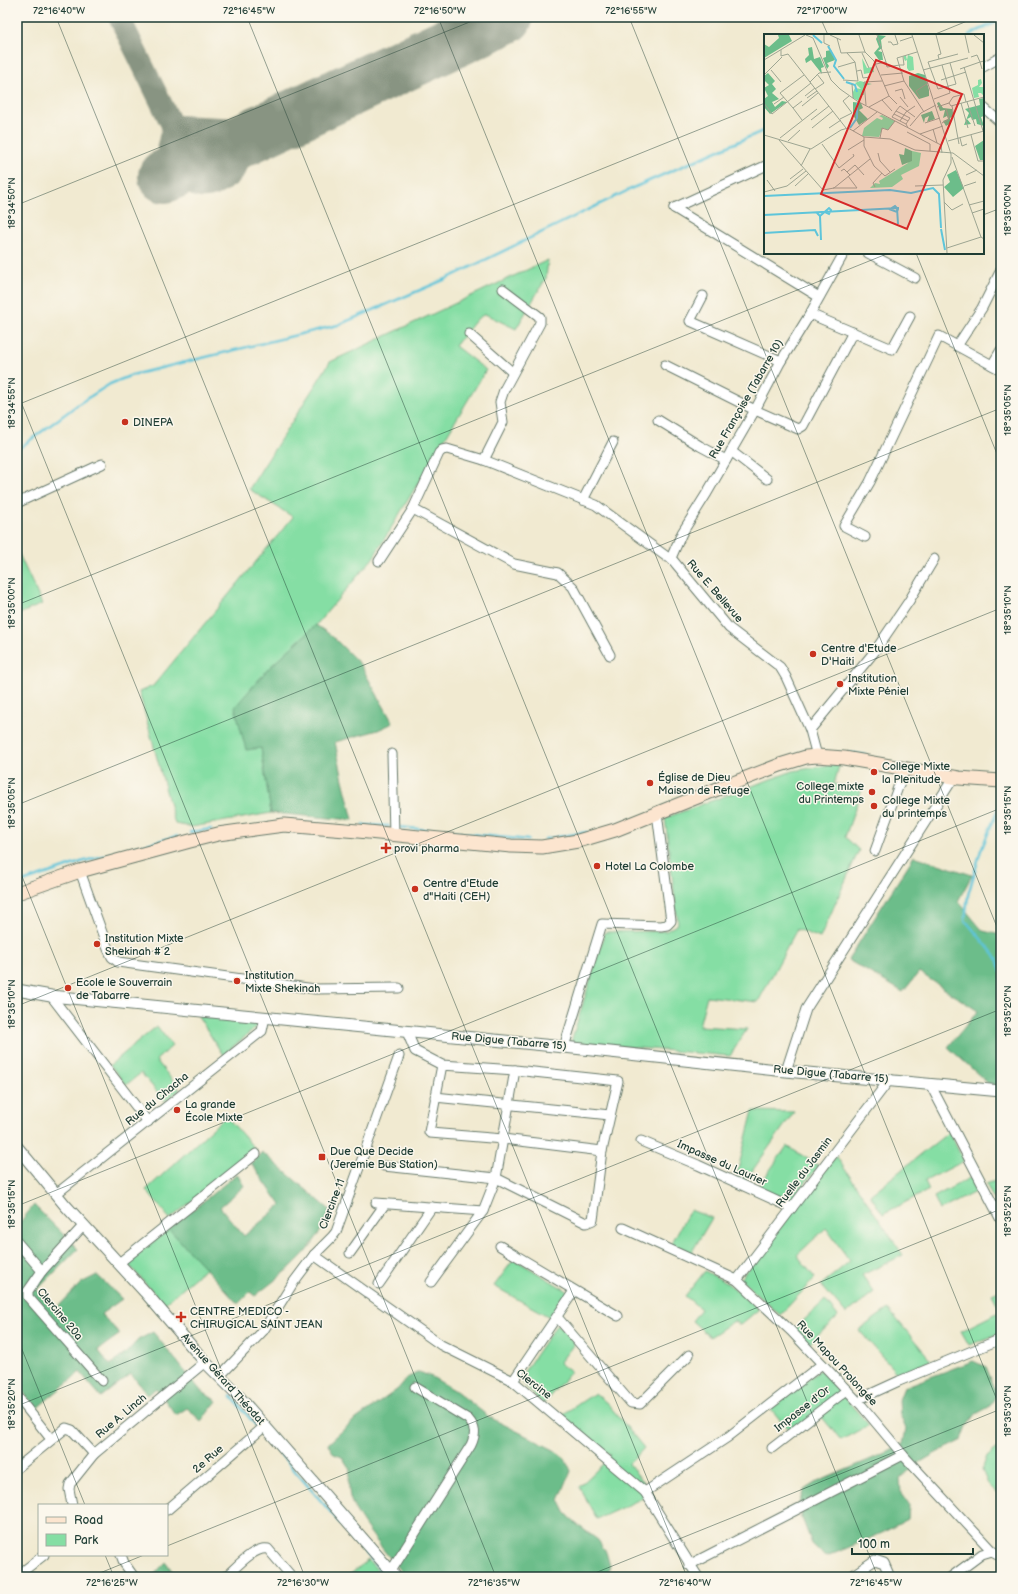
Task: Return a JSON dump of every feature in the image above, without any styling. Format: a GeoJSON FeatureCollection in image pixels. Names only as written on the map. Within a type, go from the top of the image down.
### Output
{"type":"FeatureCollection","features":[{"type":"Feature","properties":{"kind":"main road"},"geometry":{"type":"LineString","coordinates":[[17,893],[80,871],[190,841],[218,834],[284,825],[394,834],[510,846],[542,847],[578,841],[615,830],[780,765],[800,758],[817,756],[844,758],[954,777],[1001,781]]}},
{"type":"Feature","properties":{"kind":"street"},"geometry":{"type":"LineString","coordinates":[[984,67],[1001,57]]}},
{"type":"Feature","properties":{"kind":"street"},"geometry":{"type":"LineString","coordinates":[[984,108],[1001,122]]}},
{"type":"Feature","properties":{"kind":"street"},"geometry":{"type":"LineString","coordinates":[[764,166],[674,208],[820,297]]}},
{"type":"Feature","properties":{"kind":"street","name":"Rue Françoise (Tabarre 10)"},"geometry":{"type":"LineString","coordinates":[[671,558],[682,533],[755,410],[781,361],[820,297],[843,254]]}},
{"type":"Feature","properties":{"kind":"street"},"geometry":{"type":"LineString","coordinates":[[870,254],[915,278]]}},
{"type":"Feature","properties":{"kind":"street"},"geometry":{"type":"LineString","coordinates":[[957,346],[982,308],[1001,270]]}},
{"type":"Feature","properties":{"kind":"street"},"geometry":{"type":"LineString","coordinates":[[484,460],[503,422],[500,402],[512,372],[540,324],[540,317],[503,289]]}},
{"type":"Feature","properties":{"kind":"street"},"geometry":{"type":"LineString","coordinates":[[703,296],[690,321],[781,361]]}},
{"type":"Feature","properties":{"kind":"street"},"geometry":{"type":"LineString","coordinates":[[810,314],[892,349],[910,316]]}},
{"type":"Feature","properties":{"kind":"street"},"geometry":{"type":"LineString","coordinates":[[665,365],[796,429],[803,426],[853,332]]}},
{"type":"Feature","properties":{"kind":"street"},"geometry":{"type":"LineString","coordinates":[[469,334],[512,372]]}},
{"type":"Feature","properties":{"kind":"street"},"geometry":{"type":"LineString","coordinates":[[865,537],[844,526],[870,482],[940,336],[1001,370]]}},
{"type":"Feature","properties":{"kind":"street"},"geometry":{"type":"LineString","coordinates":[[992,365],[1001,350]]}},
{"type":"Feature","properties":{"kind":"street"},"geometry":{"type":"LineString","coordinates":[[658,420],[726,460]]}},
{"type":"Feature","properties":{"kind":"street"},"geometry":{"type":"LineString","coordinates":[[583,500],[613,442]]}},
{"type":"Feature","properties":{"kind":"street","name":"Rue E. Bellevue"},"geometry":{"type":"LineString","coordinates":[[413,509],[439,453],[442,450],[447,449],[484,460],[596,505],[671,558],[729,628],[780,667],[810,730],[817,756]]}},
{"type":"Feature","properties":{"kind":"street"},"geometry":{"type":"LineString","coordinates":[[731,451],[767,480]]}},
{"type":"Feature","properties":{"kind":"street"},"geometry":{"type":"LineString","coordinates":[[17,503],[102,464]]}},
{"type":"Feature","properties":{"kind":"street"},"geometry":{"type":"LineString","coordinates":[[379,561],[413,509],[514,564],[558,573],[574,587],[610,655]]}},
{"type":"Feature","properties":{"kind":"street"},"geometry":{"type":"LineString","coordinates":[[810,730],[875,651],[909,601],[934,559]]}},
{"type":"Feature","properties":{"kind":"street"},"geometry":{"type":"LineString","coordinates":[[392,754],[394,834]]}},
{"type":"Feature","properties":{"kind":"street"},"geometry":{"type":"LineString","coordinates":[[875,851],[905,768]]}},
{"type":"Feature","properties":{"kind":"street"},"geometry":{"type":"LineString","coordinates":[[786,1071],[806,1009],[954,777]]}},
{"type":"Feature","properties":{"kind":"street"},"geometry":{"type":"LineString","coordinates":[[564,1046],[602,924],[661,926],[667,925],[671,922],[657,813]]}},
{"type":"Feature","properties":{"kind":"street"},"geometry":{"type":"LineString","coordinates":[[80,871],[108,949],[112,957],[118,962],[315,989],[399,988]]}},
{"type":"Feature","properties":{"kind":"street","name":"Rue Digue (Tabarre 15)"},"geometry":{"type":"LineString","coordinates":[[17,990],[51,996],[407,1032],[564,1046],[786,1071],[1001,1091]]}},
{"type":"Feature","properties":{"kind":"street"},"geometry":{"type":"LineString","coordinates":[[51,996],[148,1122]]}},
{"type":"Feature","properties":{"kind":"street","name":"Rue du Chacha"},"geometry":{"type":"LineString","coordinates":[[56,1194],[262,1031],[264,1017]]}},
{"type":"Feature","properties":{"kind":"street"},"geometry":{"type":"LineString","coordinates":[[384,1166],[496,1178],[586,1223],[593,1220],[602,1151],[618,1081],[515,1070],[442,1065],[415,1051],[407,1032]]}},
{"type":"Feature","properties":{"kind":"street","name":"Clercine 11"},"geometry":{"type":"LineString","coordinates":[[220,1376],[263,1330],[293,1283],[314,1255],[336,1232],[399,1056]]}},
{"type":"Feature","properties":{"kind":"street"},"geometry":{"type":"LineString","coordinates":[[442,1065],[428,1132],[602,1151]]}},
{"type":"Feature","properties":{"kind":"street"},"geometry":{"type":"LineString","coordinates":[[431,1282],[482,1211],[496,1178],[515,1070]]}},
{"type":"Feature","properties":{"kind":"street","name":"Ruelle du Jasmin"},"geometry":{"type":"LineString","coordinates":[[737,1280],[890,1080]]}},
{"type":"Feature","properties":{"kind":"street"},"geometry":{"type":"LineString","coordinates":[[930,1084],[1001,1220]]}},
{"type":"Feature","properties":{"kind":"street"},"geometry":{"type":"LineString","coordinates":[[435,1097],[610,1115]]}},
{"type":"Feature","properties":{"kind":"street","name":"Impasse du Laurier"},"geometry":{"type":"LineString","coordinates":[[641,1141],[792,1208]]}},
{"type":"Feature","properties":{"kind":"street","name":"Avenue Gérard Théodat"},"geometry":{"type":"LineString","coordinates":[[17,1148],[56,1194],[119,1263],[203,1363],[220,1376],[393,1574]]}},
{"type":"Feature","properties":{"kind":"street"},"geometry":{"type":"LineString","coordinates":[[119,1263],[256,1154]]}},
{"type":"Feature","properties":{"kind":"street"},"geometry":{"type":"LineString","coordinates":[[376,1203],[482,1211]]}},
{"type":"Feature","properties":{"kind":"street"},"geometry":{"type":"LineString","coordinates":[[350,1254],[386,1204]]}},
{"type":"Feature","properties":{"kind":"street"},"geometry":{"type":"LineString","coordinates":[[379,1284],[432,1207]]}},
{"type":"Feature","properties":{"kind":"street","name":"Clercine 20a"},"geometry":{"type":"LineString","coordinates":[[84,1225],[42,1272],[28,1291],[28,1297],[102,1381]]}},
{"type":"Feature","properties":{"kind":"street","name":"Rue Mapou Prolongée"},"geometry":{"type":"LineString","coordinates":[[623,1228],[737,1280],[791,1331],[847,1390],[903,1455],[992,1551],[1001,1556]]}},
{"type":"Feature","properties":{"kind":"street"},"geometry":{"type":"LineString","coordinates":[[17,1242],[42,1272]]}},
{"type":"Feature","properties":{"kind":"street"},"geometry":{"type":"LineString","coordinates":[[500,1246],[618,1316]]}},
{"type":"Feature","properties":{"kind":"street","name":"Clercine"},"geometry":{"type":"LineString","coordinates":[[314,1255],[441,1345],[514,1381],[645,1492],[698,1577]]}},
{"type":"Feature","properties":{"kind":"street"},"geometry":{"type":"LineString","coordinates":[[514,1381],[574,1291]]}},
{"type":"Feature","properties":{"kind":"street"},"geometry":{"type":"LineString","coordinates":[[557,1317],[631,1403],[640,1404],[689,1355]]}},
{"type":"Feature","properties":{"kind":"street"},"geometry":{"type":"LineString","coordinates":[[864,1397],[1001,1339]]}},
{"type":"Feature","properties":{"kind":"street","name":"Rue A. Linch"},"geometry":{"type":"LineString","coordinates":[[17,1468],[66,1428],[69,1428],[94,1454],[203,1363]]}},
{"type":"Feature","properties":{"kind":"street"},"geometry":{"type":"LineString","coordinates":[[645,1492],[728,1437],[822,1364]]}},
{"type":"Feature","properties":{"kind":"street"},"geometry":{"type":"LineString","coordinates":[[393,1574],[471,1445],[475,1431],[473,1424],[468,1419],[414,1387]]}},
{"type":"Feature","properties":{"kind":"street","name":"Impasse d'Or"},"geometry":{"type":"LineString","coordinates":[[772,1448],[847,1390]]}},
{"type":"Feature","properties":{"kind":"street"},"geometry":{"type":"LineString","coordinates":[[17,1396],[51,1439]]}},
{"type":"Feature","properties":{"kind":"street","name":"2e Rue"},"geometry":{"type":"LineString","coordinates":[[168,1509],[265,1426]]}},
{"type":"Feature","properties":{"kind":"street"},"geometry":{"type":"LineString","coordinates":[[72,1504],[69,1489],[70,1484],[94,1454]]}},
{"type":"Feature","properties":{"kind":"street"},"geometry":{"type":"LineString","coordinates":[[690,1565],[903,1455]]}},
{"type":"Feature","properties":{"kind":"street"},"geometry":{"type":"LineString","coordinates":[[225,1577],[256,1550],[263,1548],[268,1549],[292,1577]]}},
{"type":"Feature","properties":{"kind":"street"},"geometry":{"type":"LineString","coordinates":[[951,1577],[982,1554],[992,1551]]}},
{"type":"Feature","properties":{"kind":"street"},"geometry":{"type":"LineString","coordinates":[[17,1576],[43,1556]]}},
{"type":"Feature","properties":{"kind":"street"},"geometry":{"type":"LineString","coordinates":[[121,1556],[124,1563],[134,1577]]}},
{"type":"Feature","properties":{"kind":"street"},"geometry":{"type":"LineString","coordinates":[[850,1577],[875,1560],[884,1563],[890,1577]]}},
{"type":"Feature","properties":{"kind":"green space"},"geometry":{"type":"Polygon","coordinates":[[[548,260],[546,278],[516,329],[485,314],[477,319],[455,346],[486,370],[373,558],[316,625],[268,669],[261,747],[271,813],[192,827],[175,824],[139,692],[153,686],[293,517],[249,489],[330,362],[548,260]]]}},
{"type":"Feature","properties":{"kind":"green space"},"geometry":{"type":"Polygon","coordinates":[[[17,550],[42,604],[17,615],[17,550]]]}},
{"type":"Feature","properties":{"kind":"green space"},"geometry":{"type":"Polygon","coordinates":[[[316,625],[332,636],[360,664],[393,723],[378,730],[335,742],[353,820],[271,813],[261,748],[246,750],[235,707],[268,669],[316,625]]]}},
{"type":"Feature","properties":{"kind":"green space"},"geometry":{"type":"Polygon","coordinates":[[[840,763],[834,784],[862,789],[845,837],[859,850],[820,938],[797,929],[758,1002],[707,996],[699,1026],[747,1029],[730,1056],[571,1042],[605,932],[666,931],[678,924],[665,818],[793,771],[840,763]]]}},
{"type":"Feature","properties":{"kind":"green space"},"geometry":{"type":"Polygon","coordinates":[[[914,856],[972,875],[958,901],[983,931],[1001,935],[1001,1084],[991,1086],[948,1047],[978,1011],[919,972],[903,992],[848,960],[914,856]]]}},
{"type":"Feature","properties":{"kind":"green space"},"geometry":{"type":"Polygon","coordinates":[[[198,1016],[256,1021],[258,1026],[223,1055],[198,1016]]]}},
{"type":"Feature","properties":{"kind":"green space"},"geometry":{"type":"Polygon","coordinates":[[[157,1026],[172,1046],[156,1060],[180,1090],[165,1101],[141,1073],[126,1085],[110,1065],[157,1026]]]}},
{"type":"Feature","properties":{"kind":"green space"},"geometry":{"type":"Polygon","coordinates":[[[753,1111],[794,1112],[745,1181],[736,1177],[753,1111]]]}},
{"type":"Feature","properties":{"kind":"green space"},"geometry":{"type":"Polygon","coordinates":[[[226,1116],[255,1149],[170,1219],[146,1190],[226,1116]]]}},
{"type":"Feature","properties":{"kind":"green space"},"geometry":{"type":"Polygon","coordinates":[[[949,1132],[964,1161],[925,1181],[929,1190],[883,1214],[870,1195],[949,1132]]]}},
{"type":"Feature","properties":{"kind":"green space"},"geometry":{"type":"Polygon","coordinates":[[[787,1146],[819,1166],[789,1202],[758,1187],[787,1146]]]}},
{"type":"Feature","properties":{"kind":"green space"},"geometry":{"type":"Polygon","coordinates":[[[262,1152],[330,1210],[318,1235],[303,1255],[280,1277],[255,1296],[250,1292],[238,1304],[169,1229],[237,1174],[244,1186],[220,1207],[244,1236],[281,1205],[251,1163],[262,1152]]]}},
{"type":"Feature","properties":{"kind":"green space"},"geometry":{"type":"Polygon","coordinates":[[[836,1156],[903,1255],[862,1275],[874,1292],[846,1314],[821,1285],[850,1261],[826,1228],[797,1255],[815,1278],[780,1315],[740,1279],[836,1156]]]}},
{"type":"Feature","properties":{"kind":"green space"},"geometry":{"type":"Polygon","coordinates":[[[973,1176],[981,1189],[940,1210],[934,1197],[973,1176]]]}},
{"type":"Feature","properties":{"kind":"green space"},"geometry":{"type":"Polygon","coordinates":[[[1001,1179],[1001,1215],[986,1184],[1001,1179]]]}},
{"type":"Feature","properties":{"kind":"green space"},"geometry":{"type":"Polygon","coordinates":[[[34,1205],[78,1249],[37,1290],[56,1309],[81,1283],[97,1275],[122,1299],[101,1314],[120,1334],[98,1350],[110,1365],[125,1354],[138,1340],[153,1332],[201,1391],[217,1401],[201,1421],[187,1408],[176,1415],[156,1388],[148,1395],[131,1374],[101,1397],[80,1372],[36,1409],[17,1383],[17,1226],[34,1205]]]}},
{"type":"Feature","properties":{"kind":"green space"},"geometry":{"type":"Polygon","coordinates":[[[690,1210],[712,1218],[690,1255],[670,1246],[690,1210]]]}},
{"type":"Feature","properties":{"kind":"green space"},"geometry":{"type":"Polygon","coordinates":[[[169,1229],[206,1268],[164,1304],[127,1263],[169,1229]]]}},
{"type":"Feature","properties":{"kind":"green space"},"geometry":{"type":"Polygon","coordinates":[[[514,1259],[569,1292],[553,1319],[494,1286],[514,1259]]]}},
{"type":"Feature","properties":{"kind":"green space"},"geometry":{"type":"Polygon","coordinates":[[[705,1271],[727,1283],[759,1309],[740,1325],[734,1321],[710,1337],[692,1321],[701,1309],[685,1296],[705,1271]]]}},
{"type":"Feature","properties":{"kind":"green space"},"geometry":{"type":"Polygon","coordinates":[[[1001,1290],[1001,1311],[992,1294],[1001,1290]]]}},
{"type":"Feature","properties":{"kind":"green space"},"geometry":{"type":"Polygon","coordinates":[[[825,1300],[838,1316],[809,1344],[795,1329],[825,1300]]]}},
{"type":"Feature","properties":{"kind":"green space"},"geometry":{"type":"Polygon","coordinates":[[[888,1309],[931,1360],[899,1376],[859,1330],[888,1309]]]}},
{"type":"Feature","properties":{"kind":"green space"},"geometry":{"type":"Polygon","coordinates":[[[1001,1311],[1001,1333],[969,1345],[961,1331],[1001,1311]]]}},
{"type":"Feature","properties":{"kind":"green space"},"geometry":{"type":"Polygon","coordinates":[[[557,1324],[575,1343],[559,1363],[571,1372],[543,1404],[519,1379],[557,1324]]]}},
{"type":"Feature","properties":{"kind":"green space"},"geometry":{"type":"Polygon","coordinates":[[[973,1361],[986,1367],[997,1394],[989,1407],[976,1414],[967,1426],[962,1440],[937,1452],[921,1462],[900,1479],[901,1494],[909,1505],[908,1519],[882,1533],[826,1557],[812,1544],[802,1518],[799,1503],[804,1490],[815,1483],[897,1448],[903,1444],[906,1429],[900,1415],[899,1400],[904,1387],[973,1361]]]}},
{"type":"Feature","properties":{"kind":"green space"},"geometry":{"type":"Polygon","coordinates":[[[820,1370],[869,1425],[841,1440],[821,1416],[793,1435],[771,1409],[820,1370]]]}},
{"type":"Feature","properties":{"kind":"green space"},"geometry":{"type":"Polygon","coordinates":[[[419,1372],[432,1377],[456,1391],[489,1417],[554,1450],[565,1458],[571,1471],[559,1500],[565,1512],[575,1523],[598,1540],[606,1552],[610,1566],[606,1577],[405,1577],[358,1515],[350,1497],[350,1469],[342,1457],[334,1454],[328,1444],[352,1422],[398,1389],[407,1378],[419,1372]]]}},
{"type":"Feature","properties":{"kind":"green space"},"geometry":{"type":"Polygon","coordinates":[[[595,1393],[608,1404],[644,1448],[629,1464],[644,1483],[643,1498],[597,1519],[579,1487],[603,1464],[610,1455],[562,1415],[595,1393]]]}},
{"type":"Feature","properties":{"kind":"green space"},"geometry":{"type":"Polygon","coordinates":[[[1001,1446],[1001,1497],[988,1484],[982,1470],[987,1456],[1001,1446]]]}},
{"type":"Feature","properties":{"kind":"green space"},"geometry":{"type":"Polygon","coordinates":[[[368,1560],[384,1577],[347,1577],[368,1560]]]}},
{"type":"Feature","properties":{"kind":"green space"},"geometry":{"type":"Polygon","coordinates":[[[166,1562],[176,1577],[151,1577],[166,1562]]]}},
{"type":"Feature","properties":{"kind":"waterway"},"geometry":{"type":"LineString","coordinates":[[971,34],[1001,20]]}},
{"type":"Feature","properties":{"kind":"waterway"},"geometry":{"type":"LineString","coordinates":[[17,450],[80,403],[110,384],[132,375],[338,325],[446,279],[635,187],[764,130]]}},
{"type":"Feature","properties":{"kind":"waterway"},"geometry":{"type":"LineString","coordinates":[[850,753],[865,755]]}},
{"type":"Feature","properties":{"kind":"waterway"},"geometry":{"type":"LineString","coordinates":[[998,785],[1000,805],[981,850],[968,895],[965,920],[997,958],[1001,972]]}},
{"type":"Feature","properties":{"kind":"waterway"},"geometry":{"type":"LineString","coordinates":[[363,825],[389,826]]}},
{"type":"Feature","properties":{"kind":"waterway"},"geometry":{"type":"LineString","coordinates":[[399,827],[528,840]]}},
{"type":"Feature","properties":{"kind":"waterway"},"geometry":{"type":"LineString","coordinates":[[190,832],[211,829]]}},
{"type":"Feature","properties":{"kind":"waterway"},"geometry":{"type":"LineString","coordinates":[[545,839],[587,832]]}},
{"type":"Feature","properties":{"kind":"waterway"},"geometry":{"type":"LineString","coordinates":[[17,884],[81,862],[177,836]]}},
{"type":"Feature","properties":{"kind":"waterway"},"geometry":{"type":"LineString","coordinates":[[231,1396],[258,1428]]}},
{"type":"Feature","properties":{"kind":"waterway"},"geometry":{"type":"LineString","coordinates":[[262,1433],[387,1577]]}},
{"type":"Feature","properties":{"kind":"taxiway"},"geometry":{"type":"LineString","coordinates":[[119,17],[191,164]]}},
{"type":"Feature","properties":{"kind":"taxiway"},"geometry":{"type":"LineString","coordinates":[[259,133],[245,145],[238,164],[233,172],[217,184],[205,187],[195,185],[180,176],[172,166],[169,154],[169,141],[171,135],[178,126],[264,130]]}},
{"type":"Feature","properties":{"kind":"runway"},"geometry":{"type":"LineString","coordinates":[[165,176],[506,17]]}},
{"type":"Feature","properties":{"kind":"place","name":"DINEPA"},"geometry":{"type":"Point","coordinates":[125,422]}},
{"type":"Feature","properties":{"kind":"place","name":"Centre d'Etude D'Haiti"},"geometry":{"type":"Point","coordinates":[813,654]}},
{"type":"Feature","properties":{"kind":"place","name":"Institution Mixte Péniel"},"geometry":{"type":"Point","coordinates":[840,684]}},
{"type":"Feature","properties":{"kind":"place","name":"College Mixte la Plenitude"},"geometry":{"type":"Point","coordinates":[874,772]}},
{"type":"Feature","properties":{"kind":"place","name":"Église de Dieu Maison de Refuge"},"geometry":{"type":"Point","coordinates":[650,783]}},
{"type":"Feature","properties":{"kind":"place","name":"College mixte du Printemps"},"geometry":{"type":"Point","coordinates":[872,792]}},
{"type":"Feature","properties":{"kind":"place","name":"College Mixte du printemps"},"geometry":{"type":"Point","coordinates":[874,806]}},
{"type":"Feature","properties":{"kind":"place","name":"provi pharma"},"geometry":{"type":"Point","coordinates":[386,848]}},
{"type":"Feature","properties":{"kind":"place","name":"Hotel La Colombe"},"geometry":{"type":"Point","coordinates":[597,866]}},
{"type":"Feature","properties":{"kind":"place","name":"Centre d'Etude d\"Haiti (CEH)"},"geometry":{"type":"Point","coordinates":[415,889]}},
{"type":"Feature","properties":{"kind":"place","name":"Institution Mixte Shekinah # 2"},"geometry":{"type":"Point","coordinates":[97,944]}},
{"type":"Feature","properties":{"kind":"place","name":"Institution Mixte Shekinah"},"geometry":{"type":"Point","coordinates":[237,981]}},
{"type":"Feature","properties":{"kind":"place","name":"Ecole le Souverrain de Tabarre"},"geometry":{"type":"Point","coordinates":[68,988]}},
{"type":"Feature","properties":{"kind":"place","name":"La grande École Mixte"},"geometry":{"type":"Point","coordinates":[177,1110]}},
{"type":"Feature","properties":{"kind":"place","name":"Due Que Decide (Jeremie Bus Station)"},"geometry":{"type":"Point","coordinates":[322,1157]}},
{"type":"Feature","properties":{"kind":"place","name":"CENTRE MEDICO - CHIRUGICAL SAINT JEAN"},"geometry":{"type":"Point","coordinates":[181,1317]}}]}
